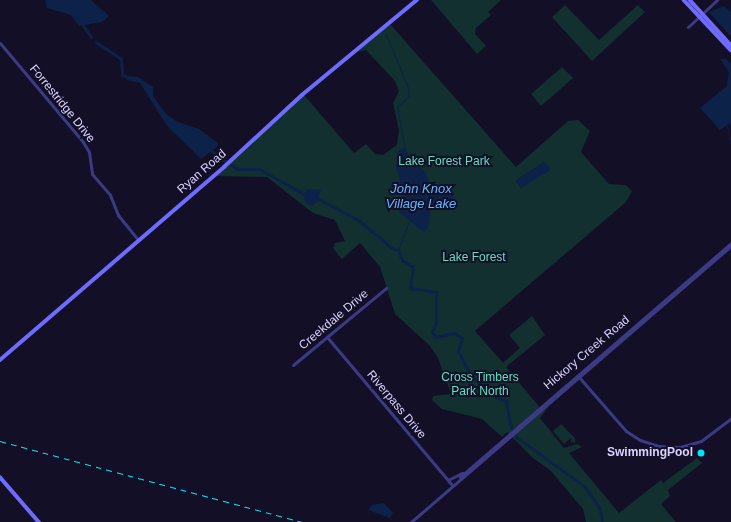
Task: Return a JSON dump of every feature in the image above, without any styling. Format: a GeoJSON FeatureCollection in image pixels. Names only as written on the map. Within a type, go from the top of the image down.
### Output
{"type":"FeatureCollection","features":[{"type":"Feature","properties":{"kind":"main road","name":"Ryan Road"},"geometry":{"type":"LineString","coordinates":[[0,360],[224,167],[302,95],[417,0]]}},
{"type":"Feature","properties":{"kind":"main road"},"geometry":{"type":"LineString","coordinates":[[684,0],[731,45]]}},
{"type":"Feature","properties":{"kind":"main road"},"geometry":{"type":"LineString","coordinates":[[690,0],[731,50]]}},
{"type":"Feature","properties":{"kind":"main road"},"geometry":{"type":"LineString","coordinates":[[0,477],[39,522]]}},
{"type":"Feature","properties":{"kind":"street"},"geometry":{"type":"LineString","coordinates":[[688,27],[717,0]]}},
{"type":"Feature","properties":{"kind":"street","name":"Forrestridge Drive"},"geometry":{"type":"LineString","coordinates":[[0,43],[86,146],[92,174],[110,195],[118,215],[138,240]]}},
{"type":"Feature","properties":{"kind":"street","name":"Hickory Creek Road"},"geometry":{"type":"LineString","coordinates":[[578,376],[731,243]]}},
{"type":"Feature","properties":{"kind":"street","name":"Hickory Creek Road"},"geometry":{"type":"LineString","coordinates":[[458,480],[465,470],[517,428],[731,246]]}},
{"type":"Feature","properties":{"kind":"street","name":"Creekdale Drive"},"geometry":{"type":"LineString","coordinates":[[293,366],[386,288]]}},
{"type":"Feature","properties":{"kind":"street","name":"Riverpass Drive"},"geometry":{"type":"LineString","coordinates":[[327,337],[452,485]]}},
{"type":"Feature","properties":{"kind":"street"},"geometry":{"type":"LineString","coordinates":[[578,376],[623,428],[634,437],[655,445],[674,448],[693,443],[707,437],[731,418]]}},
{"type":"Feature","properties":{"kind":"street","name":"Hickory Creek Road"},"geometry":{"type":"LineString","coordinates":[[411,522],[511,433]]}},
{"type":"Feature","properties":{"kind":"street"},"geometry":{"type":"LineString","coordinates":[[448,480],[465,470]]}},
{"type":"Feature","properties":{"kind":"green space"},"geometry":{"type":"Polygon","coordinates":[[[431,0],[501,0],[488,12],[491,15],[476,28],[475,34],[486,46],[477,54],[431,0]]]}},
{"type":"Feature","properties":{"kind":"green space"},"geometry":{"type":"Polygon","coordinates":[[[565,5],[599,40],[638,5],[645,12],[592,61],[552,17],[565,5]]]}},
{"type":"Feature","properties":{"kind":"green space","name":"Lake Forest"},"geometry":{"type":"Polygon","coordinates":[[[390,24],[516,167],[568,121],[578,120],[590,131],[581,152],[609,184],[626,185],[632,191],[626,202],[475,331],[503,363],[520,348],[509,335],[532,316],[545,335],[506,367],[543,411],[549,406],[540,418],[564,448],[577,444],[582,447],[569,453],[619,513],[661,480],[663,483],[697,458],[702,463],[668,490],[670,496],[661,504],[676,522],[586,522],[583,509],[551,471],[533,458],[507,432],[502,437],[482,419],[442,409],[432,400],[433,396],[451,394],[438,358],[430,346],[395,314],[380,267],[360,243],[342,259],[333,248],[335,243],[345,241],[335,220],[313,213],[267,177],[215,176],[304,95],[354,153],[366,144],[375,154],[383,155],[397,145],[399,130],[393,103],[399,91],[395,81],[366,50],[357,52],[390,24]],[[535,168],[516,181],[521,188],[546,171],[535,168]]]}},
{"type":"Feature","properties":{"kind":"green space"},"geometry":{"type":"Polygon","coordinates":[[[562,67],[573,78],[541,106],[531,94],[562,67]]]}},
{"type":"Feature","properties":{"kind":"green space"},"geometry":{"type":"Polygon","coordinates":[[[561,424],[575,438],[575,443],[571,442],[571,438],[564,444],[553,431],[561,424]]]}},
{"type":"Feature","properties":{"kind":"water"},"geometry":{"type":"Polygon","coordinates":[[[45,0],[91,0],[109,16],[102,22],[79,26],[71,15],[47,8],[45,0]]]}},
{"type":"Feature","properties":{"kind":"water"},"geometry":{"type":"Polygon","coordinates":[[[724,6],[731,12],[731,37],[709,12],[724,6]]]}},
{"type":"Feature","properties":{"kind":"water"},"geometry":{"type":"Polygon","coordinates":[[[720,59],[726,59],[731,64],[731,123],[720,130],[700,108],[727,86],[729,72],[720,59]]]}},
{"type":"Feature","properties":{"kind":"water"},"geometry":{"type":"Polygon","coordinates":[[[125,76],[138,77],[153,87],[153,96],[166,114],[178,122],[199,129],[218,143],[218,146],[201,159],[168,127],[140,83],[128,80],[125,76]]]}},
{"type":"Feature","properties":{"kind":"water","name":"John Knox Village Lake"},"geometry":{"type":"Polygon","coordinates":[[[403,148],[426,173],[430,186],[439,192],[453,195],[455,199],[454,207],[442,204],[430,211],[429,226],[424,233],[399,212],[400,208],[407,206],[396,166],[398,151],[403,148]]]}},
{"type":"Feature","properties":{"kind":"water"},"geometry":{"type":"Polygon","coordinates":[[[544,162],[549,166],[549,171],[521,188],[516,180],[544,162]]]}},
{"type":"Feature","properties":{"kind":"water"},"geometry":{"type":"Polygon","coordinates":[[[306,190],[321,190],[317,202],[312,206],[305,202],[304,197],[306,190]]]}},
{"type":"Feature","properties":{"kind":"water"},"geometry":{"type":"Polygon","coordinates":[[[384,503],[393,513],[390,518],[368,510],[372,505],[384,503]]]}},
{"type":"Feature","properties":{"kind":"waterway"},"geometry":{"type":"LineString","coordinates":[[82,24],[91,37]]}},
{"type":"Feature","properties":{"kind":"waterway"},"geometry":{"type":"LineString","coordinates":[[386,34],[409,90],[408,97],[397,107],[405,149]]}},
{"type":"Feature","properties":{"kind":"waterway"},"geometry":{"type":"LineString","coordinates":[[96,42],[121,59],[122,75],[128,77]]}},
{"type":"Feature","properties":{"kind":"waterway"},"geometry":{"type":"LineString","coordinates":[[727,126],[731,144]]}},
{"type":"Feature","properties":{"kind":"waterway"},"geometry":{"type":"LineString","coordinates":[[209,149],[225,161]]}},
{"type":"Feature","properties":{"kind":"waterway"},"geometry":{"type":"LineString","coordinates":[[231,165],[238,169],[259,169],[308,196]]}},
{"type":"Feature","properties":{"kind":"waterway"},"geometry":{"type":"LineString","coordinates":[[315,197],[358,220],[392,248],[398,250],[402,260],[413,267],[410,288],[436,292],[436,323],[432,332],[436,337],[454,333],[462,338],[458,351],[469,373],[496,397],[506,401],[510,424],[516,437],[584,486],[600,509],[602,522]]}},
{"type":"Feature","properties":{"kind":"waterway"},"geometry":{"type":"LineString","coordinates":[[398,250],[409,221]]}},
{"type":"Feature","properties":{"kind":"railway"},"geometry":{"type":"LineString","coordinates":[[0,441],[303,522]]}},
{"type":"Feature","properties":{"kind":"place","name":"SwimmingPool"},"geometry":{"type":"Point","coordinates":[701,453]}},
{"type":"Feature","properties":{"kind":"park label","name":"Lake Forest Park"},"geometry":{"type":"Point","coordinates":[444,162]}},
{"type":"Feature","properties":{"kind":"park label","name":"Cross Timbers Park North"},"geometry":{"type":"Point","coordinates":[480,385]}}]}
